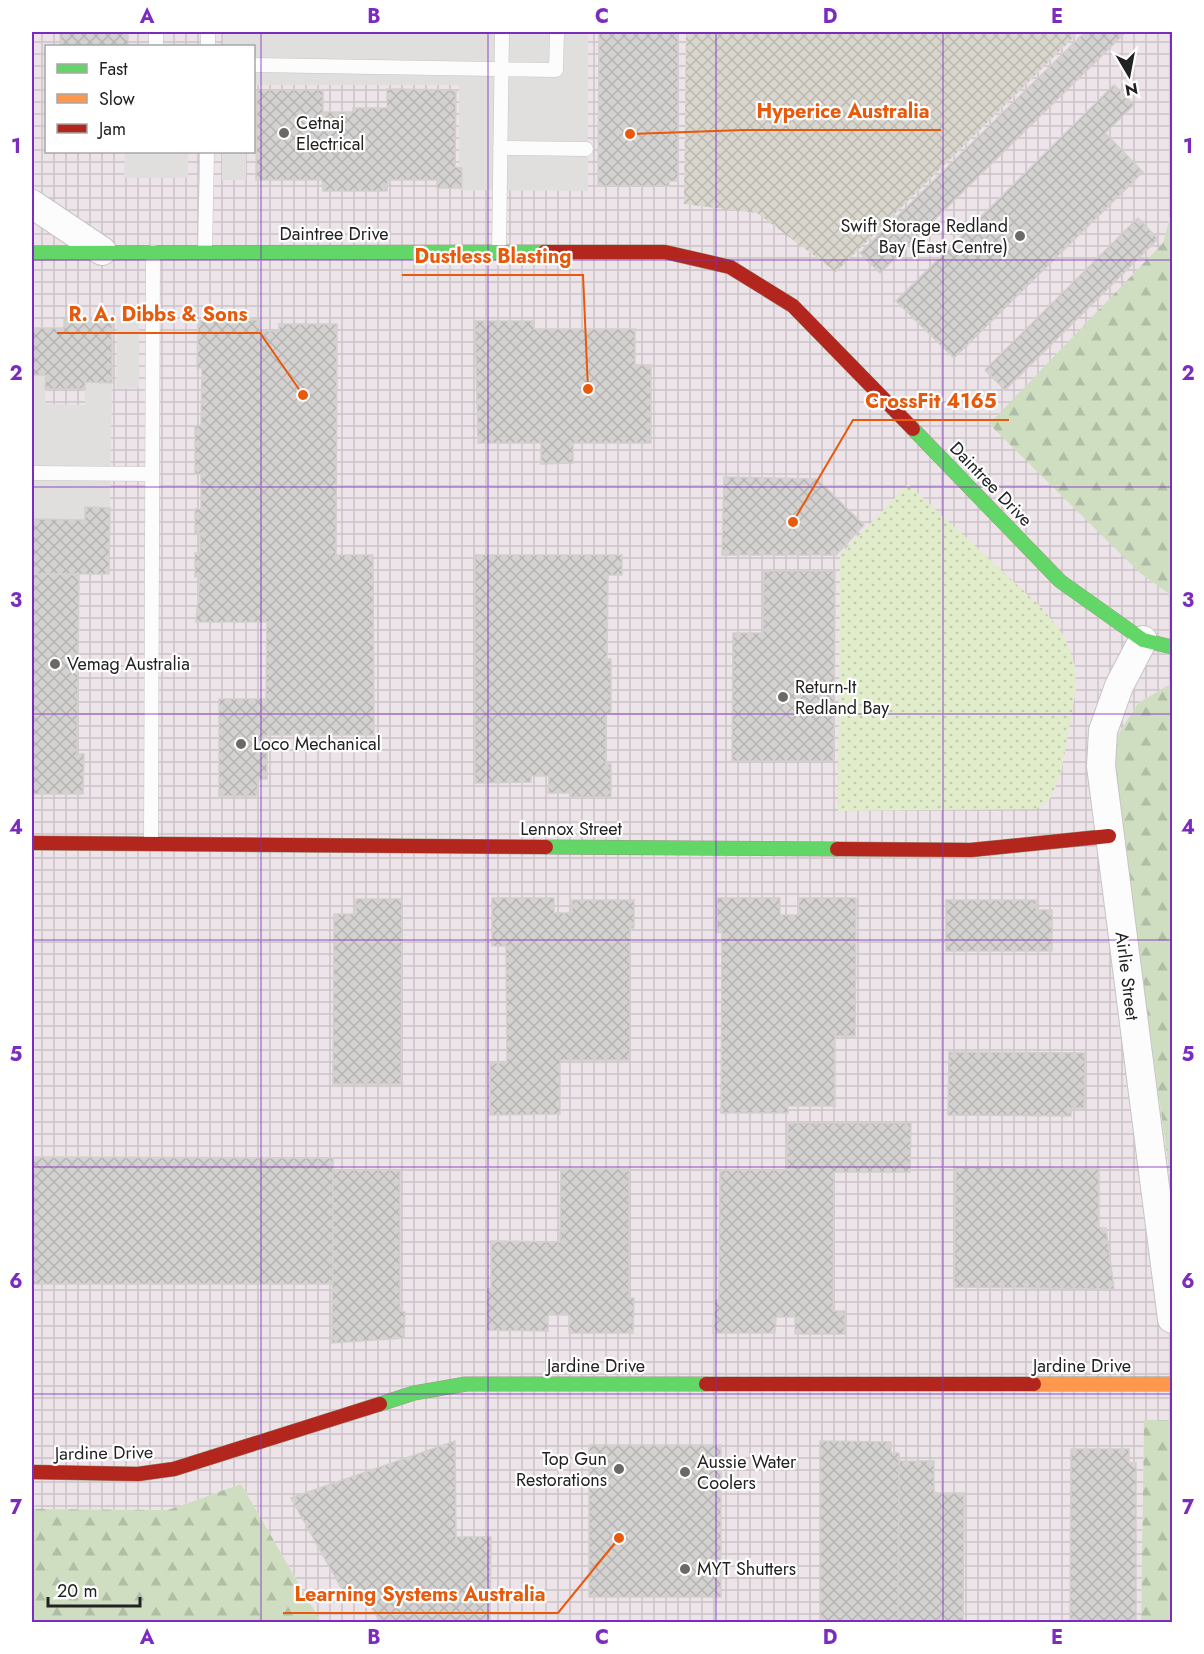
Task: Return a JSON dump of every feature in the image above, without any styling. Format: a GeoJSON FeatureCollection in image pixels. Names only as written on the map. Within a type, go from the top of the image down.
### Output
{"type":"FeatureCollection","features":[{"type":"Feature","properties":{"kind":"street"},"geometry":{"type":"LineString","coordinates":[[32,204],[102,251]]}},
{"type":"Feature","properties":{"kind":"street","name":"Daintree Drive"},"geometry":{"type":"LineString","coordinates":[[32,253],[102,251],[665,252],[730,267],[793,306],[1060,581],[1143,640],[1173,647]]}},
{"type":"Feature","properties":{"kind":"street","name":"Airlie Street"},"geometry":{"type":"LineString","coordinates":[[1143,640],[1119,686],[1103,731],[1101,766],[1173,1319]]}},
{"type":"Feature","properties":{"kind":"street","name":"Lennox Street"},"geometry":{"type":"LineString","coordinates":[[32,843],[971,850],[1109,836]]}},
{"type":"Feature","properties":{"kind":"street","name":"Jardine Drive"},"geometry":{"type":"LineString","coordinates":[[32,1472],[138,1474],[174,1468],[414,1394],[466,1384],[1173,1384]]}},
{"type":"Feature","properties":{"kind":"lane"},"geometry":{"type":"LineString","coordinates":[[500,252],[501,32]]}},
{"type":"Feature","properties":{"kind":"lane"},"geometry":{"type":"LineString","coordinates":[[255,65],[556,70],[557,32]]}},
{"type":"Feature","properties":{"kind":"lane"},"geometry":{"type":"LineString","coordinates":[[500,148],[586,148]]}},
{"type":"Feature","properties":{"kind":"lane"},"geometry":{"type":"LineString","coordinates":[[205,252],[207,153]]}},
{"type":"Feature","properties":{"kind":"lane"},"geometry":{"type":"LineString","coordinates":[[151,844],[153,252]]}},
{"type":"Feature","properties":{"kind":"lane"},"geometry":{"type":"LineString","coordinates":[[32,473],[152,474]]}},
{"type":"Feature","properties":{"kind":"shaded area"},"geometry":{"type":"Polygon","coordinates":[[[32,32],[1172,32],[1172,209],[1163,243],[1096,314],[1141,574],[1172,596],[1172,683],[1138,703],[1117,736],[1114,774],[1172,1191],[1172,1420],[1144,1421],[1141,1622],[321,1622],[241,1484],[168,1510],[32,1509],[32,32]]]}},
{"type":"Feature","properties":{"kind":"shaded area"},"geometry":{"type":"Polygon","coordinates":[[[223,32],[588,32],[588,191],[459,190],[459,85],[255,85],[255,45],[223,45],[223,32]]]}},
{"type":"Feature","properties":{"kind":"shaded area"},"geometry":{"type":"Polygon","coordinates":[[[686,32],[1079,32],[836,272],[757,213],[684,204],[686,32]]]}},
{"type":"Feature","properties":{"kind":"shaded area"},"geometry":{"type":"Polygon","coordinates":[[[125,153],[188,153],[188,178],[124,178],[125,153]]]}},
{"type":"Feature","properties":{"kind":"shaded area"},"geometry":{"type":"Polygon","coordinates":[[[222,153],[246,153],[246,180],[222,180],[222,153]]]}},
{"type":"Feature","properties":{"kind":"shaded area"},"geometry":{"type":"Polygon","coordinates":[[[117,317],[139,318],[139,388],[116,389],[117,317]]]}},
{"type":"Feature","properties":{"kind":"shaded area"},"geometry":{"type":"Polygon","coordinates":[[[32,375],[46,375],[45,404],[85,405],[85,382],[112,383],[110,508],[86,507],[85,520],[32,519],[32,375]]]}},
{"type":"Feature","properties":{"kind":"green space"},"geometry":{"type":"Polygon","coordinates":[[[1172,210],[1172,596],[1141,574],[989,424],[1163,243],[1172,210]]]}},
{"type":"Feature","properties":{"kind":"green space"},"geometry":{"type":"Polygon","coordinates":[[[908,484],[1042,608],[1065,637],[1075,666],[1076,690],[1061,773],[1050,799],[1036,809],[838,811],[840,555],[908,484]]]}},
{"type":"Feature","properties":{"kind":"green space"},"geometry":{"type":"Polygon","coordinates":[[[1172,683],[1172,1191],[1114,774],[1117,736],[1138,703],[1172,683]]]}},
{"type":"Feature","properties":{"kind":"green space"},"geometry":{"type":"Polygon","coordinates":[[[1144,1420],[1172,1420],[1172,1622],[1141,1622],[1144,1420]]]}},
{"type":"Feature","properties":{"kind":"green space"},"geometry":{"type":"Polygon","coordinates":[[[241,1484],[321,1622],[32,1622],[32,1509],[168,1510],[241,1484]]]}},
{"type":"Feature","properties":{"kind":"building"},"geometry":{"type":"Polygon","coordinates":[[[60,32],[128,32],[128,45],[60,45],[60,32]]]}},
{"type":"Feature","properties":{"kind":"building"},"geometry":{"type":"Polygon","coordinates":[[[599,32],[678,32],[678,181],[669,181],[669,186],[598,186],[599,32]]]}},
{"type":"Feature","properties":{"kind":"building"},"geometry":{"type":"Polygon","coordinates":[[[1085,32],[1126,32],[880,273],[860,253],[1085,32]]]}},
{"type":"Feature","properties":{"kind":"building","name":"Swift Storage Redland Bay (East Centre)"},"geometry":{"type":"Polygon","coordinates":[[[1114,85],[1134,105],[1105,133],[1143,172],[954,358],[896,301],[1114,85]]]}},
{"type":"Feature","properties":{"kind":"building"},"geometry":{"type":"Polygon","coordinates":[[[387,89],[456,90],[455,167],[462,168],[462,188],[437,188],[437,180],[388,180],[387,191],[323,191],[322,180],[256,180],[257,90],[323,90],[323,112],[353,112],[353,108],[387,108],[387,89]]]}},
{"type":"Feature","properties":{"kind":"building"},"geometry":{"type":"Polygon","coordinates":[[[1138,218],[1158,239],[1005,390],[985,370],[1138,218]]]}},
{"type":"Feature","properties":{"kind":"building"},"geometry":{"type":"Polygon","coordinates":[[[64,319],[112,319],[112,383],[85,382],[85,389],[45,389],[46,375],[32,375],[32,328],[64,328],[64,319]]]}},
{"type":"Feature","properties":{"kind":"building"},"geometry":{"type":"Polygon","coordinates":[[[259,320],[260,331],[279,331],[279,324],[337,324],[336,555],[373,555],[374,735],[267,735],[267,779],[259,779],[256,796],[219,796],[219,699],[266,699],[267,622],[196,622],[200,576],[195,577],[195,553],[200,553],[200,533],[195,533],[195,509],[201,509],[201,474],[195,474],[195,426],[201,425],[202,368],[197,368],[198,321],[259,320]]]}},
{"type":"Feature","properties":{"kind":"building"},"geometry":{"type":"Polygon","coordinates":[[[475,321],[534,321],[534,329],[635,329],[635,365],[651,365],[651,443],[573,443],[573,463],[541,464],[541,443],[478,443],[475,321]]]}},
{"type":"Feature","properties":{"kind":"building"},"geometry":{"type":"Polygon","coordinates":[[[724,477],[817,479],[864,525],[836,555],[722,555],[724,477]]]}},
{"type":"Feature","properties":{"kind":"building"},"geometry":{"type":"Polygon","coordinates":[[[85,507],[110,508],[109,574],[32,574],[32,519],[85,520],[85,507]]]}},
{"type":"Feature","properties":{"kind":"building"},"geometry":{"type":"Polygon","coordinates":[[[475,555],[622,555],[622,575],[608,575],[607,659],[611,659],[611,713],[606,714],[606,764],[611,764],[611,797],[570,797],[570,793],[548,793],[549,776],[531,776],[531,782],[475,783],[475,555]]]}},
{"type":"Feature","properties":{"kind":"building","name":"Return-It Redland Bay"},"geometry":{"type":"Polygon","coordinates":[[[764,571],[835,571],[834,761],[732,761],[733,633],[763,633],[764,571]]]}},
{"type":"Feature","properties":{"kind":"building","name":"Vemag Australia"},"geometry":{"type":"Polygon","coordinates":[[[32,574],[79,575],[77,754],[84,754],[83,794],[32,794],[32,574]]]}},
{"type":"Feature","properties":{"kind":"building"},"geometry":{"type":"Polygon","coordinates":[[[492,898],[554,898],[554,913],[572,913],[572,900],[634,900],[634,928],[630,928],[630,1060],[560,1060],[560,1114],[490,1115],[490,1063],[507,1063],[506,946],[492,946],[492,898]]]}},
{"type":"Feature","properties":{"kind":"building"},"geometry":{"type":"Polygon","coordinates":[[[717,898],[780,898],[780,915],[798,915],[799,898],[856,898],[855,1036],[835,1036],[835,1106],[788,1106],[788,1113],[721,1113],[722,932],[717,932],[717,898]]]}},
{"type":"Feature","properties":{"kind":"building"},"geometry":{"type":"Polygon","coordinates":[[[356,899],[402,899],[401,1084],[333,1084],[334,914],[356,914],[356,899]]]}},
{"type":"Feature","properties":{"kind":"building"},"geometry":{"type":"Polygon","coordinates":[[[946,900],[1036,900],[1036,910],[1052,910],[1052,951],[946,951],[946,900]]]}},
{"type":"Feature","properties":{"kind":"building"},"geometry":{"type":"Polygon","coordinates":[[[949,1052],[1085,1053],[1084,1108],[1071,1108],[1071,1116],[948,1115],[949,1052]]]}},
{"type":"Feature","properties":{"kind":"building"},"geometry":{"type":"Polygon","coordinates":[[[788,1123],[911,1123],[910,1172],[834,1172],[833,1311],[845,1311],[844,1334],[795,1334],[795,1317],[776,1317],[775,1333],[713,1333],[714,1300],[719,1300],[720,1170],[787,1170],[788,1123]]]}},
{"type":"Feature","properties":{"kind":"building"},"geometry":{"type":"Polygon","coordinates":[[[32,1157],[333,1158],[333,1284],[32,1284],[32,1157]]]}},
{"type":"Feature","properties":{"kind":"building"},"geometry":{"type":"Polygon","coordinates":[[[956,1167],[1099,1169],[1099,1228],[1106,1228],[1114,1289],[954,1287],[956,1167]]]}},
{"type":"Feature","properties":{"kind":"building"},"geometry":{"type":"Polygon","coordinates":[[[561,1169],[629,1169],[629,1298],[634,1298],[633,1333],[569,1333],[569,1315],[548,1315],[548,1331],[486,1330],[486,1288],[491,1289],[491,1241],[560,1242],[561,1169]]]}},
{"type":"Feature","properties":{"kind":"building"},"geometry":{"type":"Polygon","coordinates":[[[333,1170],[400,1170],[400,1311],[405,1312],[404,1338],[332,1343],[333,1170]]]}},
{"type":"Feature","properties":{"kind":"building"},"geometry":{"type":"Polygon","coordinates":[[[455,1441],[456,1537],[491,1537],[490,1622],[380,1622],[363,1593],[349,1602],[291,1498],[455,1441]]]}},
{"type":"Feature","properties":{"kind":"building"},"geometry":{"type":"Polygon","coordinates":[[[820,1441],[891,1442],[891,1453],[899,1453],[898,1622],[820,1622],[820,1441]]]}},
{"type":"Feature","properties":{"kind":"building"},"geometry":{"type":"Polygon","coordinates":[[[589,1445],[721,1445],[721,1597],[589,1597],[589,1445]]]}},
{"type":"Feature","properties":{"kind":"building"},"geometry":{"type":"Polygon","coordinates":[[[1071,1449],[1129,1449],[1129,1463],[1136,1463],[1136,1622],[1070,1622],[1071,1449]]]}},
{"type":"Feature","properties":{"kind":"building"},"geometry":{"type":"Polygon","coordinates":[[[899,1461],[934,1461],[934,1493],[964,1493],[963,1622],[898,1622],[899,1461]]]}},
{"type":"Feature","properties":{"kind":"traffic: fast"},"geometry":{"type":"LineString","coordinates":[[32,253],[544,252]]}},
{"type":"Feature","properties":{"kind":"traffic: fast"},"geometry":{"type":"LineString","coordinates":[[913,429],[1060,581],[1143,640],[1172,647]]}},
{"type":"Feature","properties":{"kind":"traffic: fast"},"geometry":{"type":"LineString","coordinates":[[546,847],[837,849]]}},
{"type":"Feature","properties":{"kind":"traffic: fast"},"geometry":{"type":"LineString","coordinates":[[380,1404],[414,1393],[466,1384],[706,1384]]}},
{"type":"Feature","properties":{"kind":"traffic: slow"},"geometry":{"type":"LineString","coordinates":[[1034,1384],[1172,1384]]}},
{"type":"Feature","properties":{"kind":"traffic: jam"},"geometry":{"type":"LineString","coordinates":[[544,252],[665,252],[730,267],[793,306],[913,429]]}},
{"type":"Feature","properties":{"kind":"traffic: jam"},"geometry":{"type":"LineString","coordinates":[[837,849],[971,850],[1109,836]]}},
{"type":"Feature","properties":{"kind":"traffic: jam"},"geometry":{"type":"LineString","coordinates":[[32,843],[546,847]]}},
{"type":"Feature","properties":{"kind":"traffic: jam"},"geometry":{"type":"LineString","coordinates":[[706,1384],[1034,1384]]}},
{"type":"Feature","properties":{"kind":"traffic: jam"},"geometry":{"type":"LineString","coordinates":[[32,1472],[138,1474],[174,1469],[380,1404]]}},
{"type":"Feature","properties":{"kind":"place","name":"Cetnaj Electrical"},"geometry":{"type":"Point","coordinates":[284,133]}},
{"type":"Feature","properties":{"kind":"place","name":"Hyperice Australia"},"geometry":{"type":"Point","coordinates":[630,134]}},
{"type":"Feature","properties":{"kind":"place","name":"Swift Storage Redland Bay (East Centre)"},"geometry":{"type":"Point","coordinates":[1020,236]}},
{"type":"Feature","properties":{"kind":"place","name":"Dustless Blasting"},"geometry":{"type":"Point","coordinates":[588,389]}},
{"type":"Feature","properties":{"kind":"place","name":"R. A. Dibbs & Sons"},"geometry":{"type":"Point","coordinates":[303,395]}},
{"type":"Feature","properties":{"kind":"place","name":"CrossFit 4165"},"geometry":{"type":"Point","coordinates":[793,522]}},
{"type":"Feature","properties":{"kind":"place","name":"Vemag Australia"},"geometry":{"type":"Point","coordinates":[55,664]}},
{"type":"Feature","properties":{"kind":"place","name":"Return-It Redland Bay"},"geometry":{"type":"Point","coordinates":[783,697]}},
{"type":"Feature","properties":{"kind":"place","name":"Loco Mechanical"},"geometry":{"type":"Point","coordinates":[241,744]}},
{"type":"Feature","properties":{"kind":"place","name":"Top Gun Restorations"},"geometry":{"type":"Point","coordinates":[619,1469]}},
{"type":"Feature","properties":{"kind":"place","name":"Aussie Water Coolers"},"geometry":{"type":"Point","coordinates":[685,1472]}},
{"type":"Feature","properties":{"kind":"place","name":"Learning Systems Australia"},"geometry":{"type":"Point","coordinates":[619,1538]}},
{"type":"Feature","properties":{"kind":"place","name":"MYT Shutters"},"geometry":{"type":"Point","coordinates":[685,1569]}}]}
